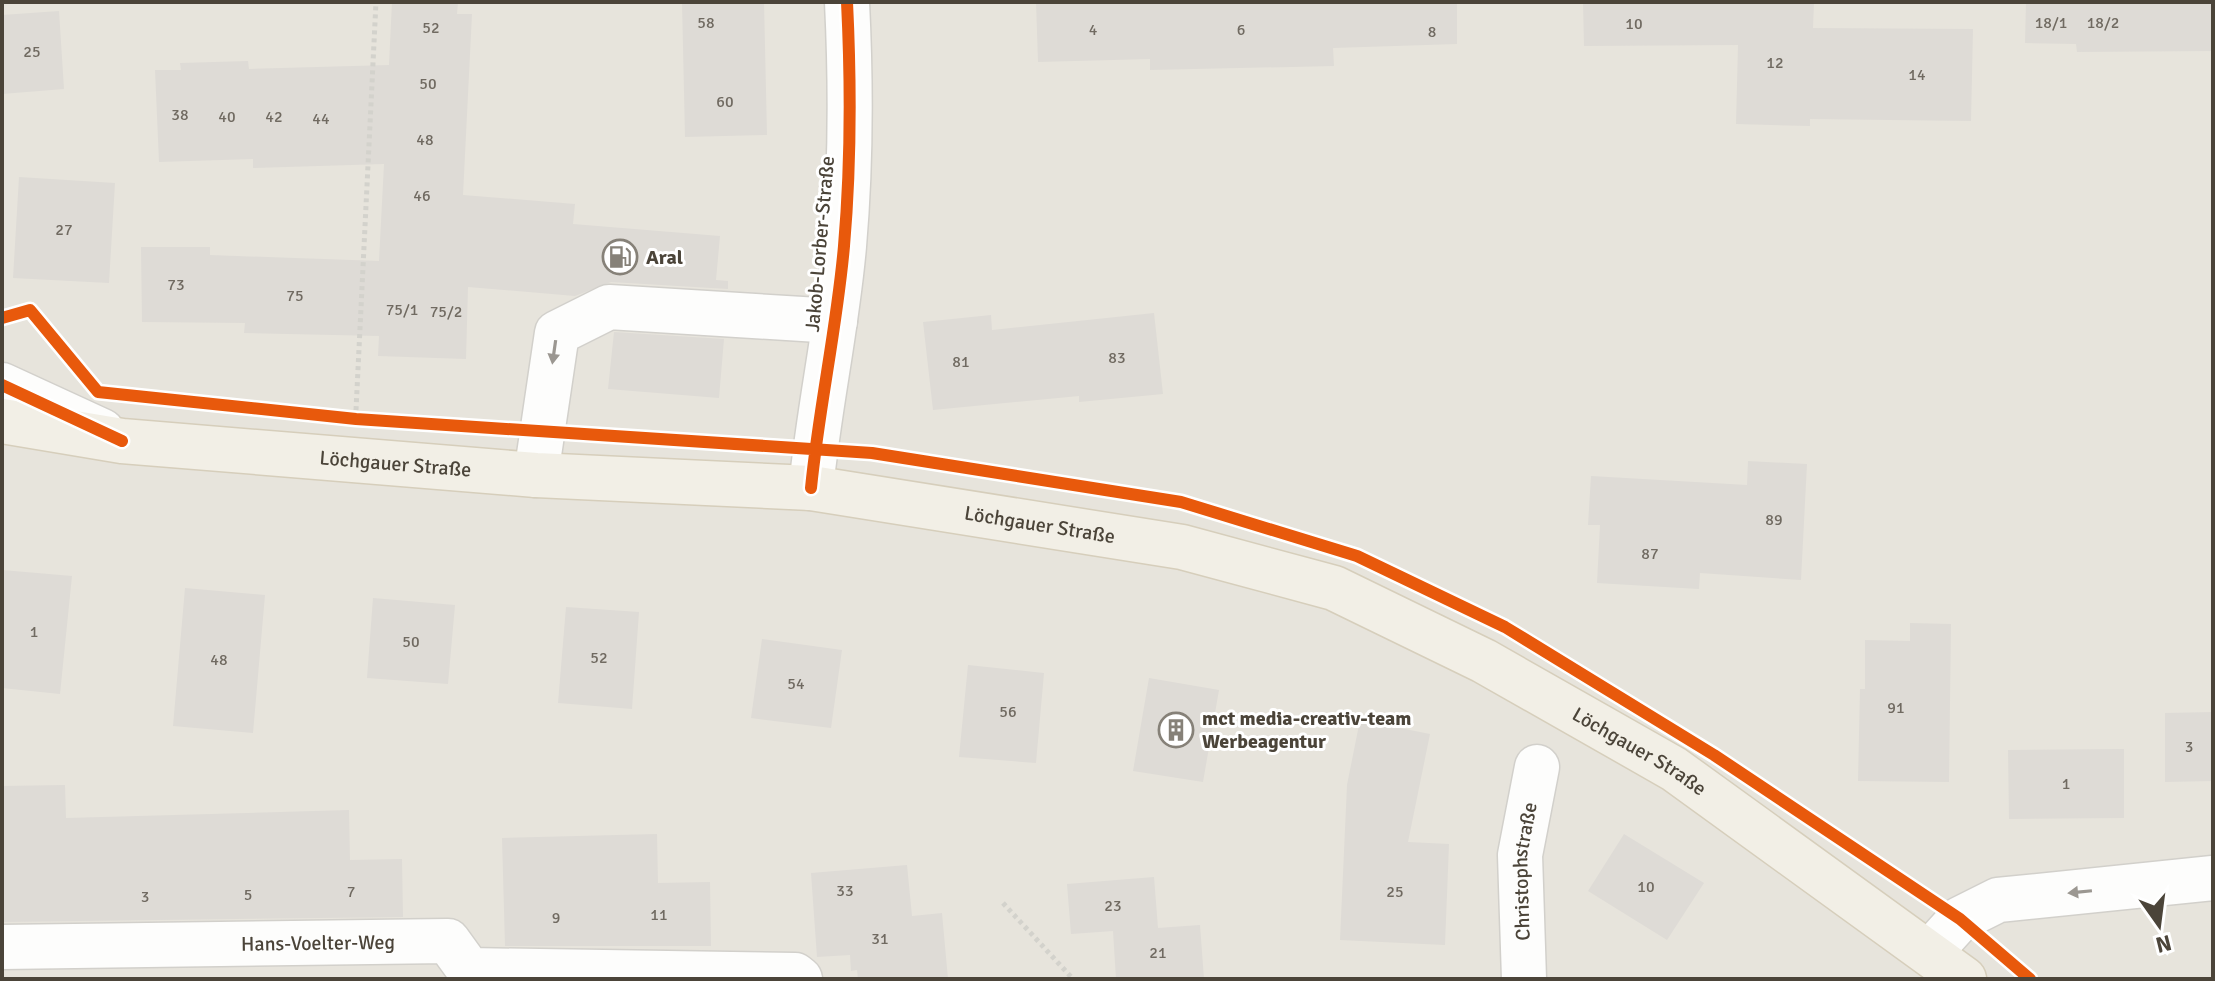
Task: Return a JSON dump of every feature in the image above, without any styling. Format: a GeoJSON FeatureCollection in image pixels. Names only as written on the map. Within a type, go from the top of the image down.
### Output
{"type":"FeatureCollection","features":[{"type":"Feature","properties":{"kind":"main road","name":"Löchgauer Straße"},"geometry":{"type":"LineString","coordinates":[[2,421],[122,441],[536,475],[811,488],[1182,547],[1334,588],[1484,661],[1674,769],[1931,951],[1964,979]]}},
{"type":"Feature","properties":{"kind":"street","name":"Jakob-Lorber-Straße"},"geometry":{"type":"LineString","coordinates":[[811,488],[816,429],[844,247],[849,145],[847,2]]}},
{"type":"Feature","properties":{"kind":"street"},"geometry":{"type":"LineString","coordinates":[[536,475],[557,333],[609,307],[835,321]]}},
{"type":"Feature","properties":{"kind":"street"},"geometry":{"type":"LineString","coordinates":[[2,385],[122,441]]}},
{"type":"Feature","properties":{"kind":"street","name":"Christophstraße"},"geometry":{"type":"LineString","coordinates":[[1524,979],[1520,855],[1537,767]]}},
{"type":"Feature","properties":{"kind":"street"},"geometry":{"type":"LineString","coordinates":[[1931,951],[1960,919],[1998,900],[2213,878]]}},
{"type":"Feature","properties":{"kind":"street","name":"Hans-Voelter-Weg"},"geometry":{"type":"LineString","coordinates":[[2,947],[448,941],[469,970],[795,975],[800,979]]}},
{"type":"Feature","properties":{"kind":"path"},"geometry":{"type":"LineString","coordinates":[[356,419],[376,2]]}},
{"type":"Feature","properties":{"kind":"path"},"geometry":{"type":"LineString","coordinates":[[1003,903],[1073,979]]}},
{"type":"Feature","properties":{"kind":"shaded area"},"geometry":{"type":"Polygon","coordinates":[[[2,2],[2213,2],[2213,979],[2,979],[2,2]]]}},
{"type":"Feature","properties":{"kind":"building"},"geometry":{"type":"Polygon","coordinates":[[[392,2],[458,2],[457,14],[472,14],[463,195],[575,204],[573,224],[720,236],[716,280],[728,281],[728,289],[611,282],[575,296],[468,287],[466,359],[378,356],[379,336],[244,333],[245,323],[142,322],[141,247],[210,247],[210,255],[379,261],[384,164],[253,168],[253,159],[159,162],[155,70],[181,70],[180,63],[248,61],[249,69],[389,65],[392,2]]]}},
{"type":"Feature","properties":{"kind":"building"},"geometry":{"type":"Polygon","coordinates":[[[682,2],[764,2],[767,135],[685,137],[682,2]]]}},
{"type":"Feature","properties":{"kind":"building"},"geometry":{"type":"Polygon","coordinates":[[[1036,2],[1457,2],[1457,44],[1333,48],[1334,66],[1150,70],[1150,59],[1038,62],[1036,2]]]}},
{"type":"Feature","properties":{"kind":"building"},"geometry":{"type":"Polygon","coordinates":[[[1583,2],[1814,2],[1813,28],[1973,29],[1971,121],[1810,119],[1810,126],[1736,124],[1738,45],[1584,46],[1583,2]]]}},
{"type":"Feature","properties":{"kind":"building"},"geometry":{"type":"Polygon","coordinates":[[[2026,2],[2213,2],[2213,51],[2077,52],[2076,44],[2025,43],[2026,2]]]}},
{"type":"Feature","properties":{"kind":"building"},"geometry":{"type":"Polygon","coordinates":[[[59,11],[64,89],[2,94],[2,15],[59,11]]]}},
{"type":"Feature","properties":{"kind":"building"},"geometry":{"type":"Polygon","coordinates":[[[19,177],[115,183],[109,283],[13,278],[19,177]]]}},
{"type":"Feature","properties":{"kind":"building"},"geometry":{"type":"Polygon","coordinates":[[[1154,313],[1163,394],[1079,402],[1079,396],[933,410],[923,322],[991,315],[992,330],[1154,313]]]}},
{"type":"Feature","properties":{"kind":"building"},"geometry":{"type":"Polygon","coordinates":[[[614,332],[724,339],[719,398],[608,389],[614,332]]]}},
{"type":"Feature","properties":{"kind":"building"},"geometry":{"type":"Polygon","coordinates":[[[1748,461],[1807,464],[1801,580],[1700,573],[1699,589],[1597,583],[1600,525],[1588,525],[1591,476],[1747,485],[1748,461]]]}},
{"type":"Feature","properties":{"kind":"building"},"geometry":{"type":"Polygon","coordinates":[[[2,570],[72,576],[60,694],[2,688],[2,570]]]}},
{"type":"Feature","properties":{"kind":"building"},"geometry":{"type":"Polygon","coordinates":[[[185,588],[265,595],[253,733],[173,726],[185,588]]]}},
{"type":"Feature","properties":{"kind":"building"},"geometry":{"type":"Polygon","coordinates":[[[373,598],[455,605],[448,684],[367,678],[373,598]]]}},
{"type":"Feature","properties":{"kind":"building"},"geometry":{"type":"Polygon","coordinates":[[[566,607],[639,612],[632,709],[558,703],[566,607]]]}},
{"type":"Feature","properties":{"kind":"building"},"geometry":{"type":"Polygon","coordinates":[[[1910,623],[1951,624],[1949,782],[1858,781],[1860,689],[1865,689],[1865,640],[1910,641],[1910,623]]]}},
{"type":"Feature","properties":{"kind":"building"},"geometry":{"type":"Polygon","coordinates":[[[762,639],[842,650],[831,728],[751,718],[762,639]]]}},
{"type":"Feature","properties":{"kind":"building"},"geometry":{"type":"Polygon","coordinates":[[[968,665],[1044,673],[1036,763],[959,757],[968,665]]]}},
{"type":"Feature","properties":{"kind":"building","name":"mct media-creativ-team Werbeagentur"},"geometry":{"type":"Polygon","coordinates":[[[1149,678],[1219,690],[1203,782],[1133,771],[1149,678]]]}},
{"type":"Feature","properties":{"kind":"building"},"geometry":{"type":"Polygon","coordinates":[[[2213,712],[2213,781],[2165,782],[2165,713],[2213,712]]]}},
{"type":"Feature","properties":{"kind":"building"},"geometry":{"type":"Polygon","coordinates":[[[1360,720],[1430,734],[1408,842],[1449,844],[1445,945],[1340,940],[1347,785],[1360,720]]]}},
{"type":"Feature","properties":{"kind":"building"},"geometry":{"type":"Polygon","coordinates":[[[2124,749],[2124,818],[2009,819],[2008,750],[2124,749]]]}},
{"type":"Feature","properties":{"kind":"building"},"geometry":{"type":"Polygon","coordinates":[[[65,785],[66,818],[349,810],[350,860],[402,859],[403,917],[2,922],[2,786],[65,785]]]}},
{"type":"Feature","properties":{"kind":"building"},"geometry":{"type":"Polygon","coordinates":[[[657,834],[658,883],[710,882],[711,946],[505,946],[502,838],[657,834]]]}},
{"type":"Feature","properties":{"kind":"building"},"geometry":{"type":"Polygon","coordinates":[[[1624,834],[1704,883],[1667,940],[1588,891],[1624,834]]]}},
{"type":"Feature","properties":{"kind":"building"},"geometry":{"type":"Polygon","coordinates":[[[907,865],[912,916],[942,913],[948,979],[858,979],[857,970],[851,971],[850,955],[817,957],[811,873],[907,865]]]}},
{"type":"Feature","properties":{"kind":"building"},"geometry":{"type":"Polygon","coordinates":[[[1154,877],[1158,928],[1200,925],[1204,979],[1116,979],[1113,931],[1071,934],[1067,884],[1154,877]]]}},
{"type":"Feature","properties":{"kind":"cycle path"},"geometry":{"type":"LineString","coordinates":[[811,488],[844,246],[850,124],[847,2]]}},
{"type":"Feature","properties":{"kind":"cycle path"},"geometry":{"type":"LineString","coordinates":[[2,318],[30,310],[98,392],[356,419],[872,453],[1181,502],[1357,556],[1505,627],[1714,755],[1960,919],[2030,979]]}},
{"type":"Feature","properties":{"kind":"cycle path"},"geometry":{"type":"LineString","coordinates":[[2,385],[122,441]]}},
{"type":"Feature","properties":{"kind":"place","name":"Aral"},"geometry":{"type":"Point","coordinates":[620,257]}},
{"type":"Feature","properties":{"kind":"place","name":"mct media-creativ-team Werbeagentur"},"geometry":{"type":"Point","coordinates":[1176,730]}}]}
